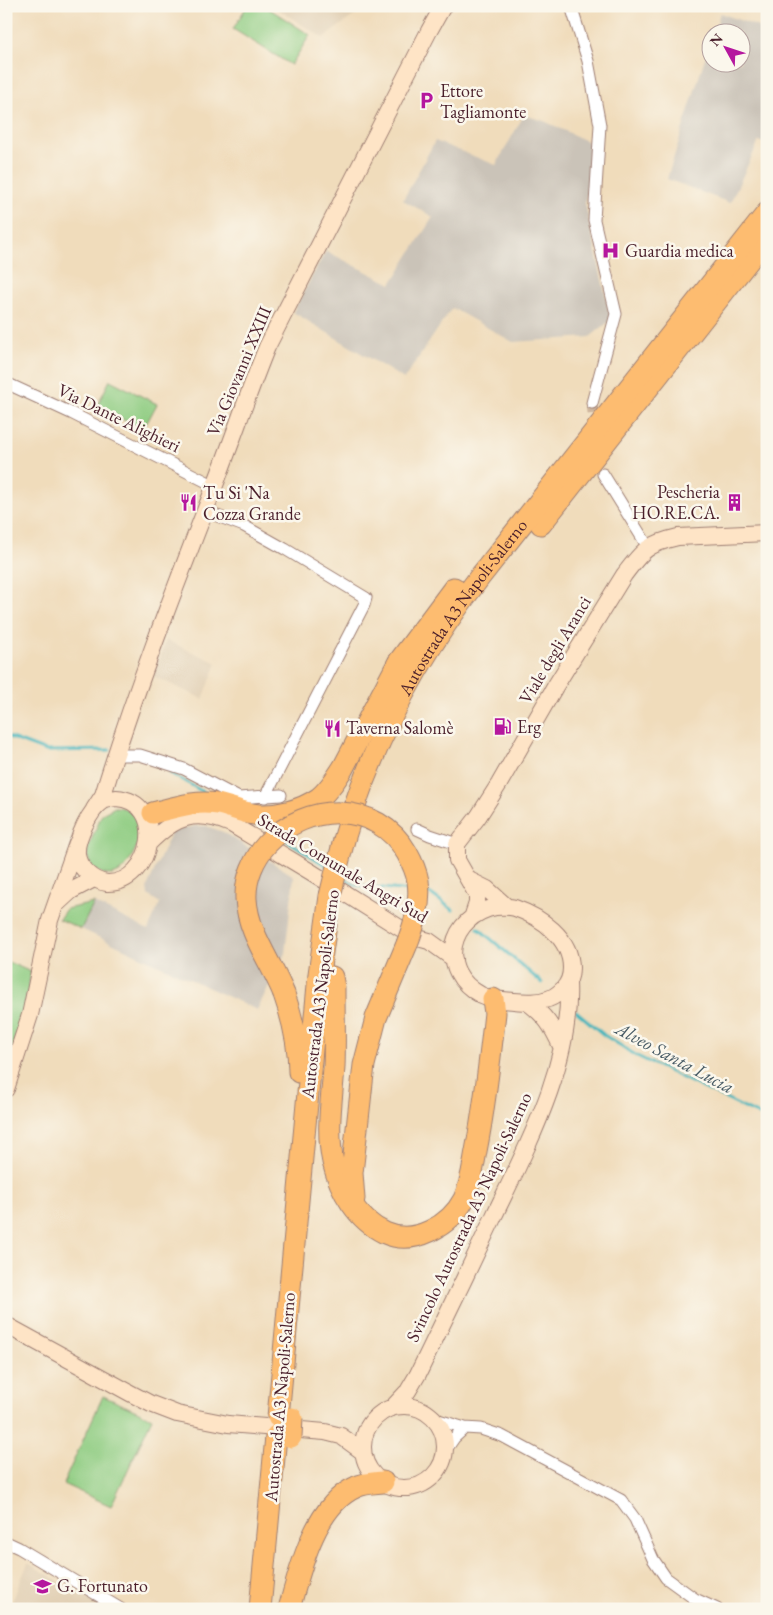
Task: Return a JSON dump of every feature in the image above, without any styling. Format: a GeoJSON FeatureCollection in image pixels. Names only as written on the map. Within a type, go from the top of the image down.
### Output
{"type":"FeatureCollection","features":[{"type":"Feature","properties":{"kind":"highway","name":"Autostrada A3 Napoli-Salerno"},"geometry":{"type":"LineString","coordinates":[[275,1609],[295,1231],[319,974],[343,871],[354,804],[391,717],[424,657],[462,600],[767,213]]}},
{"type":"Feature","properties":{"kind":"highway","name":"Autostrada A3 Napoli-Salerno"},"geometry":{"type":"LineString","coordinates":[[343,871],[374,789],[408,716],[448,645],[474,608],[767,237]]}},
{"type":"Feature","properties":{"kind":"highway"},"geometry":{"type":"LineString","coordinates":[[141,807],[196,803],[217,804],[255,815],[271,815],[308,804],[320,797],[343,768],[398,663],[424,626],[469,568],[547,477],[614,406]]}},
{"type":"Feature","properties":{"kind":"highway"},"geometry":{"type":"LineString","coordinates":[[295,1231],[290,1177],[299,1056],[291,1014],[284,994],[253,930],[246,898],[248,882],[254,863],[262,850],[274,837],[288,826],[302,819],[320,814],[341,812],[358,815],[376,822],[391,832],[413,864],[418,880],[419,897],[417,912],[407,944],[376,1018],[364,1065],[352,1173],[354,1200],[359,1213]]}},
{"type":"Feature","properties":{"kind":"highway","name":"Autostrada A3 Napoli-Salerno"},"geometry":{"type":"LineString","coordinates":[[260,1609],[284,1427],[332,977],[336,900]]}},
{"type":"Feature","properties":{"kind":"highway"},"geometry":{"type":"LineString","coordinates":[[332,977],[334,1025],[330,1120],[333,1161],[349,1201],[377,1229],[390,1235],[406,1237],[423,1234],[441,1225],[455,1212],[464,1199],[470,1180],[480,1128],[495,1013],[492,999]]}},
{"type":"Feature","properties":{"kind":"highway"},"geometry":{"type":"LineString","coordinates":[[289,1609],[315,1531],[324,1515],[344,1493],[358,1486],[382,1482]]}},
{"type":"Feature","properties":{"kind":"main road","name":"Via Giovanni XXIII"},"geometry":{"type":"LineString","coordinates":[[94,809],[103,795],[163,620],[204,510],[215,486],[248,392],[267,347],[414,59],[444,6]]}},
{"type":"Feature","properties":{"kind":"main road","name":"Viale degli Aranci"},"geometry":{"type":"LineString","coordinates":[[457,844],[478,817],[499,784],[556,685],[624,575],[648,547],[664,540],[678,537],[767,533]]}},
{"type":"Feature","properties":{"kind":"main road"},"geometry":{"type":"LineString","coordinates":[[114,762],[122,792],[141,807],[149,824],[149,843]]}},
{"type":"Feature","properties":{"kind":"main road"},"geometry":{"type":"LineString","coordinates":[[6,1089],[30,1015],[50,920],[78,843],[94,809],[107,800],[116,798],[141,807]]}},
{"type":"Feature","properties":{"kind":"main road","name":"Strada Comunale Angri Sud"},"geometry":{"type":"LineString","coordinates":[[141,807],[180,818],[204,816],[217,818],[231,824],[400,928],[418,938],[429,941],[454,959]]}},
{"type":"Feature","properties":{"kind":"main road"},"geometry":{"type":"LineString","coordinates":[[78,843],[76,853],[79,863],[94,879],[107,883],[124,879],[138,867],[149,843],[180,818]]}},
{"type":"Feature","properties":{"kind":"main road"},"geometry":{"type":"LineString","coordinates":[[457,844],[457,860],[470,880],[476,895],[477,903],[473,915]]}},
{"type":"Feature","properties":{"kind":"main road"},"geometry":{"type":"LineString","coordinates":[[56,904],[72,891],[94,879]]}},
{"type":"Feature","properties":{"kind":"main road"},"geometry":{"type":"LineString","coordinates":[[470,880],[487,890],[507,907]]}},
{"type":"Feature","properties":{"kind":"main road"},"geometry":{"type":"LineString","coordinates":[[507,907],[528,914],[555,932],[568,949],[571,960],[571,972],[568,983],[554,997],[527,1002],[492,999],[482,995],[466,983],[457,970],[453,949],[458,931],[473,915],[489,908],[507,907]]}},
{"type":"Feature","properties":{"kind":"main road","name":"Strada Comunale Angri Sud"},"geometry":{"type":"LineString","coordinates":[[429,941],[458,931]]}},
{"type":"Feature","properties":{"kind":"main road","name":"Svincolo Autostrada A3 Napoli-Salerno"},"geometry":{"type":"LineString","coordinates":[[393,1407],[408,1391],[418,1374],[527,1147],[553,1082],[567,1028],[568,983]]}},
{"type":"Feature","properties":{"kind":"main road"},"geometry":{"type":"LineString","coordinates":[[527,1002],[543,1015],[561,1046]]}},
{"type":"Feature","properties":{"kind":"main road"},"geometry":{"type":"LineString","coordinates":[[6,1324],[130,1394],[177,1414],[228,1424],[305,1430],[342,1436],[363,1452]]}},
{"type":"Feature","properties":{"kind":"main road"},"geometry":{"type":"LineString","coordinates":[[418,1374],[419,1390],[432,1417],[442,1429],[445,1440],[442,1462],[436,1472],[422,1483],[405,1488],[382,1482],[373,1474],[366,1464],[363,1452],[364,1439],[368,1427],[374,1418],[393,1407],[405,1405],[418,1408],[432,1417]]}},
{"type":"Feature","properties":{"kind":"main road"},"geometry":{"type":"LineString","coordinates":[[342,1436],[368,1427]]}},
{"type":"Feature","properties":{"kind":"street"},"geometry":{"type":"LineString","coordinates":[[571,6],[588,60],[600,125],[594,220],[616,314],[592,403]]}},
{"type":"Feature","properties":{"kind":"street","name":"Via Dante Alighieri"},"geometry":{"type":"LineString","coordinates":[[6,383],[215,486]]}},
{"type":"Feature","properties":{"kind":"street"},"geometry":{"type":"LineString","coordinates":[[603,474],[648,547]]}},
{"type":"Feature","properties":{"kind":"street"},"geometry":{"type":"LineString","coordinates":[[204,510],[252,531],[366,598],[265,797]]}},
{"type":"Feature","properties":{"kind":"street"},"geometry":{"type":"LineString","coordinates":[[114,762],[140,755],[184,769],[239,798],[281,795]]}},
{"type":"Feature","properties":{"kind":"street"},"geometry":{"type":"LineString","coordinates":[[417,829],[430,836],[457,844]]}},
{"type":"Feature","properties":{"kind":"street"},"geometry":{"type":"LineString","coordinates":[[432,1417],[465,1428],[480,1429],[502,1436],[621,1500],[635,1519],[653,1559],[666,1578],[695,1599],[717,1609]]}},
{"type":"Feature","properties":{"kind":"street"},"geometry":{"type":"LineString","coordinates":[[445,1451],[454,1438],[465,1428]]}},
{"type":"Feature","properties":{"kind":"street"},"geometry":{"type":"LineString","coordinates":[[6,1542],[121,1609]]}},
{"type":"Feature","properties":{"kind":"shaded area"},"geometry":{"type":"Polygon","coordinates":[[[273,6],[360,6],[355,15],[323,38],[273,6]]]}},
{"type":"Feature","properties":{"kind":"shaded area"},"geometry":{"type":"Polygon","coordinates":[[[720,13],[745,22],[717,22],[720,13]]]}},
{"type":"Feature","properties":{"kind":"shaded area"},"geometry":{"type":"Polygon","coordinates":[[[750,24],[767,30],[767,144],[759,141],[730,203],[667,179],[701,72],[750,72],[750,24]]]}},
{"type":"Feature","properties":{"kind":"shaded area"},"geometry":{"type":"Polygon","coordinates":[[[524,115],[544,121],[595,145],[585,203],[611,320],[590,337],[513,342],[452,308],[404,379],[293,312],[326,251],[391,284],[433,217],[403,200],[435,141],[496,165],[524,115]]]}},
{"type":"Feature","properties":{"kind":"shaded area"},"geometry":{"type":"Polygon","coordinates":[[[166,640],[217,663],[203,699],[153,676],[166,640]]]}},
{"type":"Feature","properties":{"kind":"shaded area"},"geometry":{"type":"Polygon","coordinates":[[[206,826],[223,832],[294,876],[285,953],[257,1010],[81,929],[94,903],[148,930],[160,903],[148,895],[147,887],[172,831],[206,826]]]}},
{"type":"Feature","properties":{"kind":"shaded area","name":"G. Fortunato"},"geometry":{"type":"Polygon","coordinates":[[[28,1563],[106,1609],[9,1609],[28,1563]]]}},
{"type":"Feature","properties":{"kind":"green space"},"geometry":{"type":"Polygon","coordinates":[[[247,6],[265,6],[310,35],[291,65],[233,29],[247,6]]]}},
{"type":"Feature","properties":{"kind":"green space"},"geometry":{"type":"Polygon","coordinates":[[[110,380],[157,404],[143,430],[97,406],[110,380]]]}},
{"type":"Feature","properties":{"kind":"green space"},"geometry":{"type":"Polygon","coordinates":[[[115,807],[126,809],[138,818],[141,836],[139,843],[124,868],[120,872],[109,875],[96,870],[90,864],[87,850],[102,814],[115,807]]]}},
{"type":"Feature","properties":{"kind":"green space"},"geometry":{"type":"Polygon","coordinates":[[[94,903],[81,929],[59,919],[66,909],[94,903]]]}},
{"type":"Feature","properties":{"kind":"green space"},"geometry":{"type":"Polygon","coordinates":[[[6,961],[31,972],[24,1011],[6,1066],[6,961]]]}},
{"type":"Feature","properties":{"kind":"green space"},"geometry":{"type":"Polygon","coordinates":[[[103,1396],[152,1418],[111,1506],[63,1484],[103,1396]]]}},
{"type":"Feature","properties":{"kind":"waterway","name":"Alveo Santa Lucia"},"geometry":{"type":"LineString","coordinates":[[6,736],[46,751],[110,750]]}},
{"type":"Feature","properties":{"kind":"waterway","name":"Alveo Santa Lucia"},"geometry":{"type":"LineString","coordinates":[[170,773],[205,793]]}},
{"type":"Feature","properties":{"kind":"waterway","name":"Alveo Santa Lucia"},"geometry":{"type":"LineString","coordinates":[[285,839],[328,867]]}},
{"type":"Feature","properties":{"kind":"waterway","name":"Alveo Santa Lucia"},"geometry":{"type":"LineString","coordinates":[[342,876],[355,885],[410,891]]}},
{"type":"Feature","properties":{"kind":"waterway","name":"Alveo Santa Lucia"},"geometry":{"type":"LineString","coordinates":[[426,893],[431,894],[453,910]]}},
{"type":"Feature","properties":{"kind":"waterway","name":"Alveo Santa Lucia"},"geometry":{"type":"LineString","coordinates":[[478,928],[542,983]]}},
{"type":"Feature","properties":{"kind":"waterway","name":"Alveo Santa Lucia"},"geometry":{"type":"LineString","coordinates":[[576,1011],[604,1035],[637,1056],[767,1119]]}},
{"type":"Feature","properties":{"kind":"tunnel"},"geometry":{"type":"LineString","coordinates":[[592,403],[595,431]]}},
{"type":"Feature","properties":{"kind":"place","name":"Ettore Tagliamonte"},"geometry":{"type":"Point","coordinates":[426,101]}},
{"type":"Feature","properties":{"kind":"place","name":"Guardia medica"},"geometry":{"type":"Point","coordinates":[611,251]}},
{"type":"Feature","properties":{"kind":"place","name":"Pescheria HO.RE.CA."},"geometry":{"type":"Point","coordinates":[734,502]}},
{"type":"Feature","properties":{"kind":"place","name":"Tu Si 'Na Cozza Grande"},"geometry":{"type":"Point","coordinates":[189,503]}},
{"type":"Feature","properties":{"kind":"place","name":"Erg"},"geometry":{"type":"Point","coordinates":[503,727]}},
{"type":"Feature","properties":{"kind":"place","name":"Taverna Salomè"},"geometry":{"type":"Point","coordinates":[332,728]}},
{"type":"Feature","properties":{"kind":"place","name":"G. Fortunato"},"geometry":{"type":"Point","coordinates":[43,1586]}}]}
